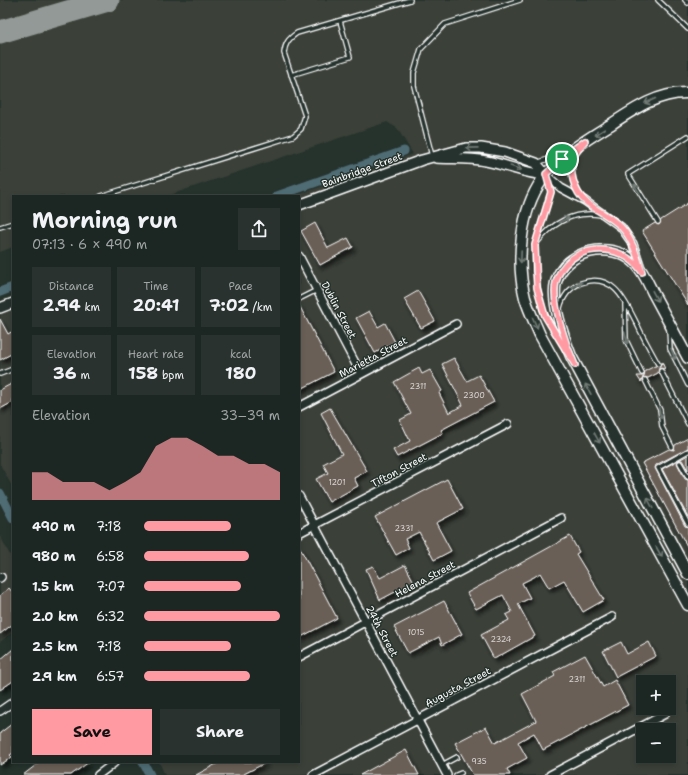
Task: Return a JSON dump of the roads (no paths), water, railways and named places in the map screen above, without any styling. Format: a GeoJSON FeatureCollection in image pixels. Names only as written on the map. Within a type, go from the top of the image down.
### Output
{"type":"FeatureCollection","features":[{"type":"Feature","properties":{"kind":"main road"},"geometry":{"type":"LineString","coordinates":[[688,93],[666,95],[649,101],[585,141],[571,151],[546,174],[534,195],[524,228],[521,268],[528,307],[540,335],[688,605]]}},
{"type":"Feature","properties":{"kind":"main road"},"geometry":{"type":"LineString","coordinates":[[688,358],[642,272],[629,258],[614,250],[589,251],[574,258],[566,265],[556,282],[556,302],[567,344],[575,365],[688,574]]}},
{"type":"Feature","properties":{"kind":"street","name":"Bainbridge Street"},"geometry":{"type":"LineString","coordinates":[[300,205],[432,157],[466,148],[505,152],[536,163],[546,174]]}},
{"type":"Feature","properties":{"kind":"street","name":"Bainbridge Street"},"geometry":{"type":"LineString","coordinates":[[432,157],[485,161],[512,167],[531,174],[546,174]]}},
{"type":"Feature","properties":{"kind":"street"},"geometry":{"type":"LineString","coordinates":[[546,174],[562,188],[585,201],[607,216],[621,228],[629,238],[637,255],[642,272]]}},
{"type":"Feature","properties":{"kind":"street","name":"Dublin Street"},"geometry":{"type":"LineString","coordinates":[[300,258],[361,374]]}},
{"type":"Feature","properties":{"kind":"street"},"geometry":{"type":"LineString","coordinates":[[0,308],[12,303]]}},
{"type":"Feature","properties":{"kind":"street","name":"Marietta Street"},"geometry":{"type":"LineString","coordinates":[[300,406],[456,324]]}},
{"type":"Feature","properties":{"kind":"street","name":"Tifton Street"},"geometry":{"type":"LineString","coordinates":[[300,532],[508,424]]}},
{"type":"Feature","properties":{"kind":"street","name":"24th Street"},"geometry":{"type":"LineString","coordinates":[[300,498],[447,775]]}},
{"type":"Feature","properties":{"kind":"street","name":"Helena Street"},"geometry":{"type":"LineString","coordinates":[[300,656],[560,518]]}},
{"type":"Feature","properties":{"kind":"street","name":"Augusta Street"},"geometry":{"type":"LineString","coordinates":[[313,775],[612,617]]}},
{"type":"Feature","properties":{"kind":"street"},"geometry":{"type":"LineString","coordinates":[[0,712],[12,703]]}},
{"type":"Feature","properties":{"kind":"street"},"geometry":{"type":"LineString","coordinates":[[550,775],[663,715]]}},
{"type":"Feature","properties":{"kind":"street"},"geometry":{"type":"LineString","coordinates":[[98,775],[114,763]]}},
{"type":"Feature","properties":{"kind":"lane"},"geometry":{"type":"LineString","coordinates":[[104,195],[293,136],[301,129],[305,116],[284,54],[285,45],[290,38],[297,33],[410,0]]}},
{"type":"Feature","properties":{"kind":"lane"},"geometry":{"type":"LineString","coordinates":[[432,157],[414,86],[414,73],[421,49],[445,24],[520,0]]}},
{"type":"Feature","properties":{"kind":"lane"},"geometry":{"type":"LineString","coordinates":[[658,0],[688,29]]}},
{"type":"Feature","properties":{"kind":"lane"},"geometry":{"type":"LineString","coordinates":[[685,0],[688,3]]}},
{"type":"Feature","properties":{"kind":"lane"},"geometry":{"type":"LineString","coordinates":[[291,74],[350,57],[340,21]]}},
{"type":"Feature","properties":{"kind":"lane"},"geometry":{"type":"LineString","coordinates":[[658,222],[628,174],[688,136]]}},
{"type":"Feature","properties":{"kind":"lane"},"geometry":{"type":"LineString","coordinates":[[585,141],[574,157],[571,168],[575,186],[585,201]]}},
{"type":"Feature","properties":{"kind":"lane"},"geometry":{"type":"LineString","coordinates":[[485,161],[486,149]]}},
{"type":"Feature","properties":{"kind":"lane"},"geometry":{"type":"LineString","coordinates":[[536,163],[571,151]]}},
{"type":"Feature","properties":{"kind":"lane"},"geometry":{"type":"LineString","coordinates":[[546,174],[551,192],[535,245],[535,271],[542,309],[575,365]]}},
{"type":"Feature","properties":{"kind":"lane"},"geometry":{"type":"LineString","coordinates":[[535,245],[544,233],[567,218],[579,214],[591,213],[607,216]]}},
{"type":"Feature","properties":{"kind":"lane"},"geometry":{"type":"LineString","coordinates":[[0,227],[12,223]]}},
{"type":"Feature","properties":{"kind":"lane"},"geometry":{"type":"LineString","coordinates":[[560,317],[560,307],[565,295],[570,289],[584,282],[599,281],[607,283],[618,291],[624,299],[658,364]]}},
{"type":"Feature","properties":{"kind":"lane"},"geometry":{"type":"LineString","coordinates":[[300,298],[317,290]]}},
{"type":"Feature","properties":{"kind":"lane"},"geometry":{"type":"LineString","coordinates":[[624,299],[626,313],[626,340],[642,373]]}},
{"type":"Feature","properties":{"kind":"lane"},"geometry":{"type":"LineString","coordinates":[[668,321],[670,348],[688,385]]}},
{"type":"Feature","properties":{"kind":"lane"},"geometry":{"type":"LineString","coordinates":[[679,341],[688,348]]}},
{"type":"Feature","properties":{"kind":"lane"},"geometry":{"type":"LineString","coordinates":[[0,374],[12,369]]}},
{"type":"Feature","properties":{"kind":"lane"},"geometry":{"type":"LineString","coordinates":[[661,371],[688,424]]}},
{"type":"Feature","properties":{"kind":"lane"},"geometry":{"type":"LineString","coordinates":[[645,380],[660,410],[662,427],[672,447]]}},
{"type":"Feature","properties":{"kind":"lane"},"geometry":{"type":"LineString","coordinates":[[688,451],[658,468],[688,524]]}},
{"type":"Feature","properties":{"kind":"lane"},"geometry":{"type":"LineString","coordinates":[[680,463],[688,477]]}},
{"type":"Feature","properties":{"kind":"lane"},"geometry":{"type":"LineString","coordinates":[[442,765],[457,757]]}},
{"type":"Feature","properties":{"kind":"lane"},"geometry":{"type":"LineString","coordinates":[[456,775],[461,773]]}},
{"type":"Feature","properties":{"kind":"waterway"},"geometry":{"type":"LineString","coordinates":[[280,195],[404,151]]}},
{"type":"Feature","properties":{"kind":"waterway"},"geometry":{"type":"LineString","coordinates":[[0,292],[12,287]]}},
{"type":"Feature","properties":{"kind":"waterway"},"geometry":{"type":"LineString","coordinates":[[0,493],[12,516]]}},
{"type":"Feature","properties":{"kind":"waterway"},"geometry":{"type":"LineString","coordinates":[[144,763],[150,775]]}}]}
